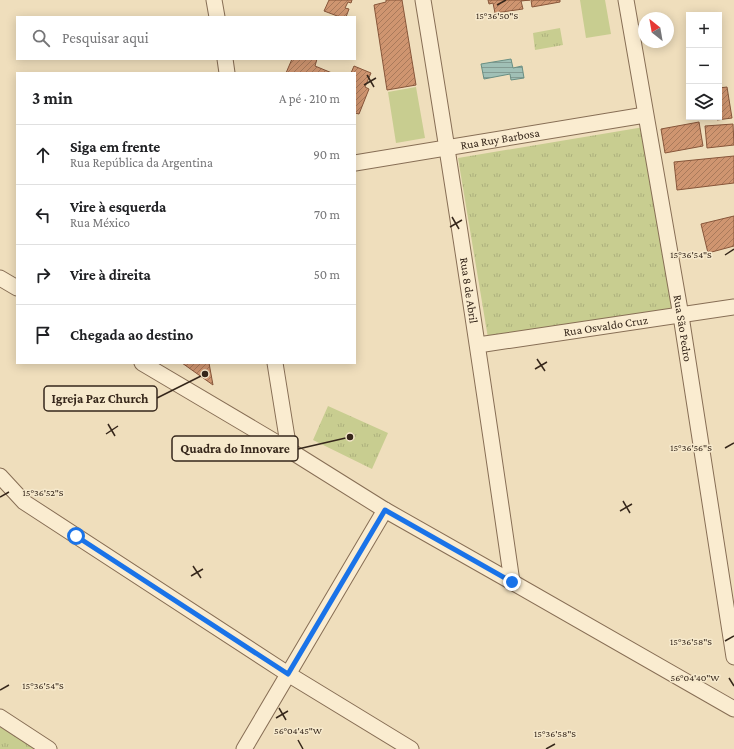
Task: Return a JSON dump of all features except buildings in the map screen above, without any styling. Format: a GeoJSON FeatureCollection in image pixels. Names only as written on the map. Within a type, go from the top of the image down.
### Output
{"type":"FeatureCollection","features":[{"type":"Feature","properties":{"kind":"street"},"geometry":{"type":"LineString","coordinates":[[214,0],[218,16]]}},
{"type":"Feature","properties":{"kind":"street","name":"Rua 8 de Abril"},"geometry":{"type":"LineString","coordinates":[[423,0],[448,147],[512,582]]}},
{"type":"Feature","properties":{"kind":"street","name":"Rua São Pedro"},"geometry":{"type":"LineString","coordinates":[[626,0],[681,316],[734,657]]}},
{"type":"Feature","properties":{"kind":"street"},"geometry":{"type":"LineString","coordinates":[[225,60],[227,72]]}},
{"type":"Feature","properties":{"kind":"street","name":"Rua Ruy Barbosa"},"geometry":{"type":"LineString","coordinates":[[356,163],[645,116]]}},
{"type":"Feature","properties":{"kind":"street"},"geometry":{"type":"LineString","coordinates":[[0,278],[16,287]]}},
{"type":"Feature","properties":{"kind":"street","name":"Rua Osvaldo Cruz"},"geometry":{"type":"LineString","coordinates":[[478,345],[734,307]]}},
{"type":"Feature","properties":{"kind":"street"},"geometry":{"type":"LineString","coordinates":[[144,364],[289,450],[385,510],[734,709]]}},
{"type":"Feature","properties":{"kind":"street"},"geometry":{"type":"LineString","coordinates":[[275,364],[289,450]]}},
{"type":"Feature","properties":{"kind":"street"},"geometry":{"type":"LineString","coordinates":[[0,476],[24,502],[288,674],[411,749]]}},
{"type":"Feature","properties":{"kind":"street"},"geometry":{"type":"LineString","coordinates":[[244,749],[385,510]]}},
{"type":"Feature","properties":{"kind":"street"},"geometry":{"type":"LineString","coordinates":[[0,717],[49,749]]}},
{"type":"Feature","properties":{"kind":"green space"},"geometry":{"type":"Polygon","coordinates":[[[580,0],[605,0],[611,34],[586,38],[580,0]]]}},
{"type":"Feature","properties":{"kind":"green space"},"geometry":{"type":"Polygon","coordinates":[[[560,28],[563,45],[535,50],[533,33],[560,28]]]}},
{"type":"Feature","properties":{"kind":"green space"},"geometry":{"type":"Polygon","coordinates":[[[416,87],[425,138],[396,143],[388,92],[416,87]]]}},
{"type":"Feature","properties":{"kind":"green space"},"geometry":{"type":"Polygon","coordinates":[[[644,127],[673,308],[488,338],[458,158],[644,127]]]}},
{"type":"Feature","properties":{"kind":"green space"},"geometry":{"type":"Polygon","coordinates":[[[328,406],[388,433],[372,469],[313,440],[328,406]]]}},
{"type":"Feature","properties":{"kind":"green space"},"geometry":{"type":"Polygon","coordinates":[[[0,727],[36,749],[0,749],[0,727]]]}},
{"type":"Feature","properties":{"kind":"water"},"geometry":{"type":"Polygon","coordinates":[[[511,59],[513,68],[522,66],[524,78],[511,80],[510,74],[484,79],[481,64],[511,59]]]}},
{"type":"Feature","properties":{"kind":"place","name":"Igreja Paz Church"},"geometry":{"type":"Point","coordinates":[205,374]}},
{"type":"Feature","properties":{"kind":"place","name":"Quadra do Innovare"},"geometry":{"type":"Point","coordinates":[350,437]}},
{"type":"Feature","properties":{"kind":"route"},"geometry":{"type":"LineString","coordinates":[[76,536],[288,674],[385,510],[512,582]]}}]}
